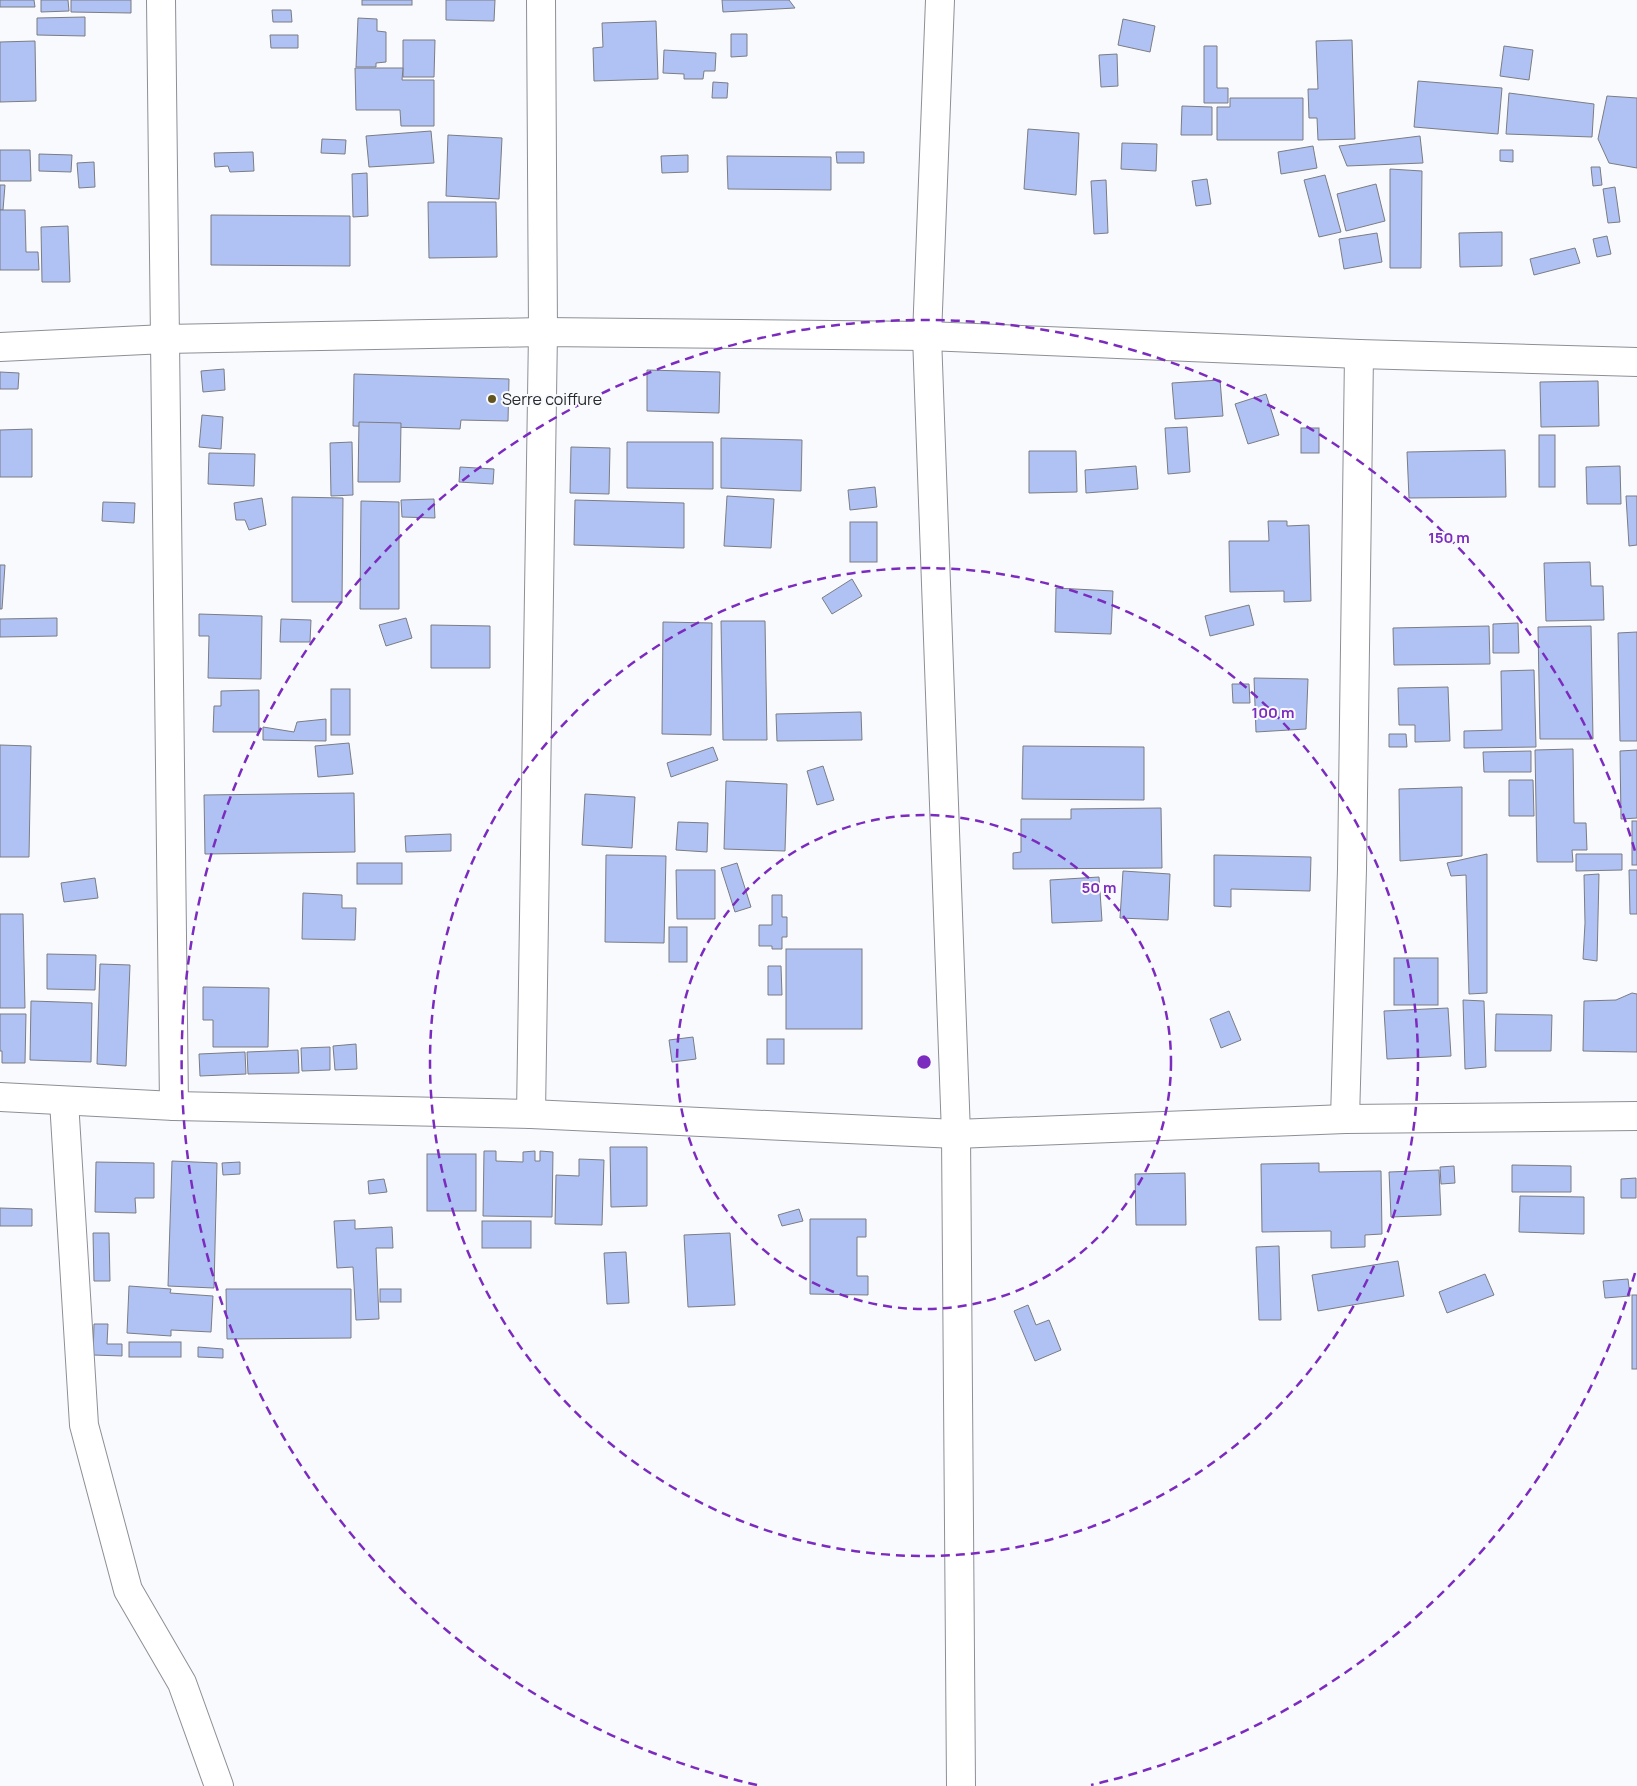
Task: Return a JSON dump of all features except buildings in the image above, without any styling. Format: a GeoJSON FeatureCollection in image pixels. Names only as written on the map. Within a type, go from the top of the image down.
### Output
{"type":"FeatureCollection","features":[{"type":"Feature","properties":{"kind":"street"},"geometry":{"type":"LineString","coordinates":[[161,0],[174,1106]]}},
{"type":"Feature","properties":{"kind":"street"},"geometry":{"type":"LineString","coordinates":[[531,1114],[543,332],[541,0]]}},
{"type":"Feature","properties":{"kind":"street"},"geometry":{"type":"LineString","coordinates":[[940,0],[927,336],[956,1134],[961,1786]]}},
{"type":"Feature","properties":{"kind":"street"},"geometry":{"type":"LineString","coordinates":[[0,346],[165,339],[543,332],[927,336],[1359,354],[1637,362]]}},
{"type":"Feature","properties":{"kind":"street"},"geometry":{"type":"LineString","coordinates":[[1345,1119],[1352,869],[1359,354]]}},
{"type":"Feature","properties":{"kind":"street"},"geometry":{"type":"LineString","coordinates":[[0,1097],[174,1106],[531,1114],[956,1134],[1345,1119],[1637,1116]]}},
{"type":"Feature","properties":{"kind":"street"},"geometry":{"type":"LineString","coordinates":[[64,1101],[84,1425],[128,1590],[182,1683],[219,1786]]}},
{"type":"Feature","properties":{"kind":"place","name":"Serre coiffure"},"geometry":{"type":"Point","coordinates":[492,399]}}]}
